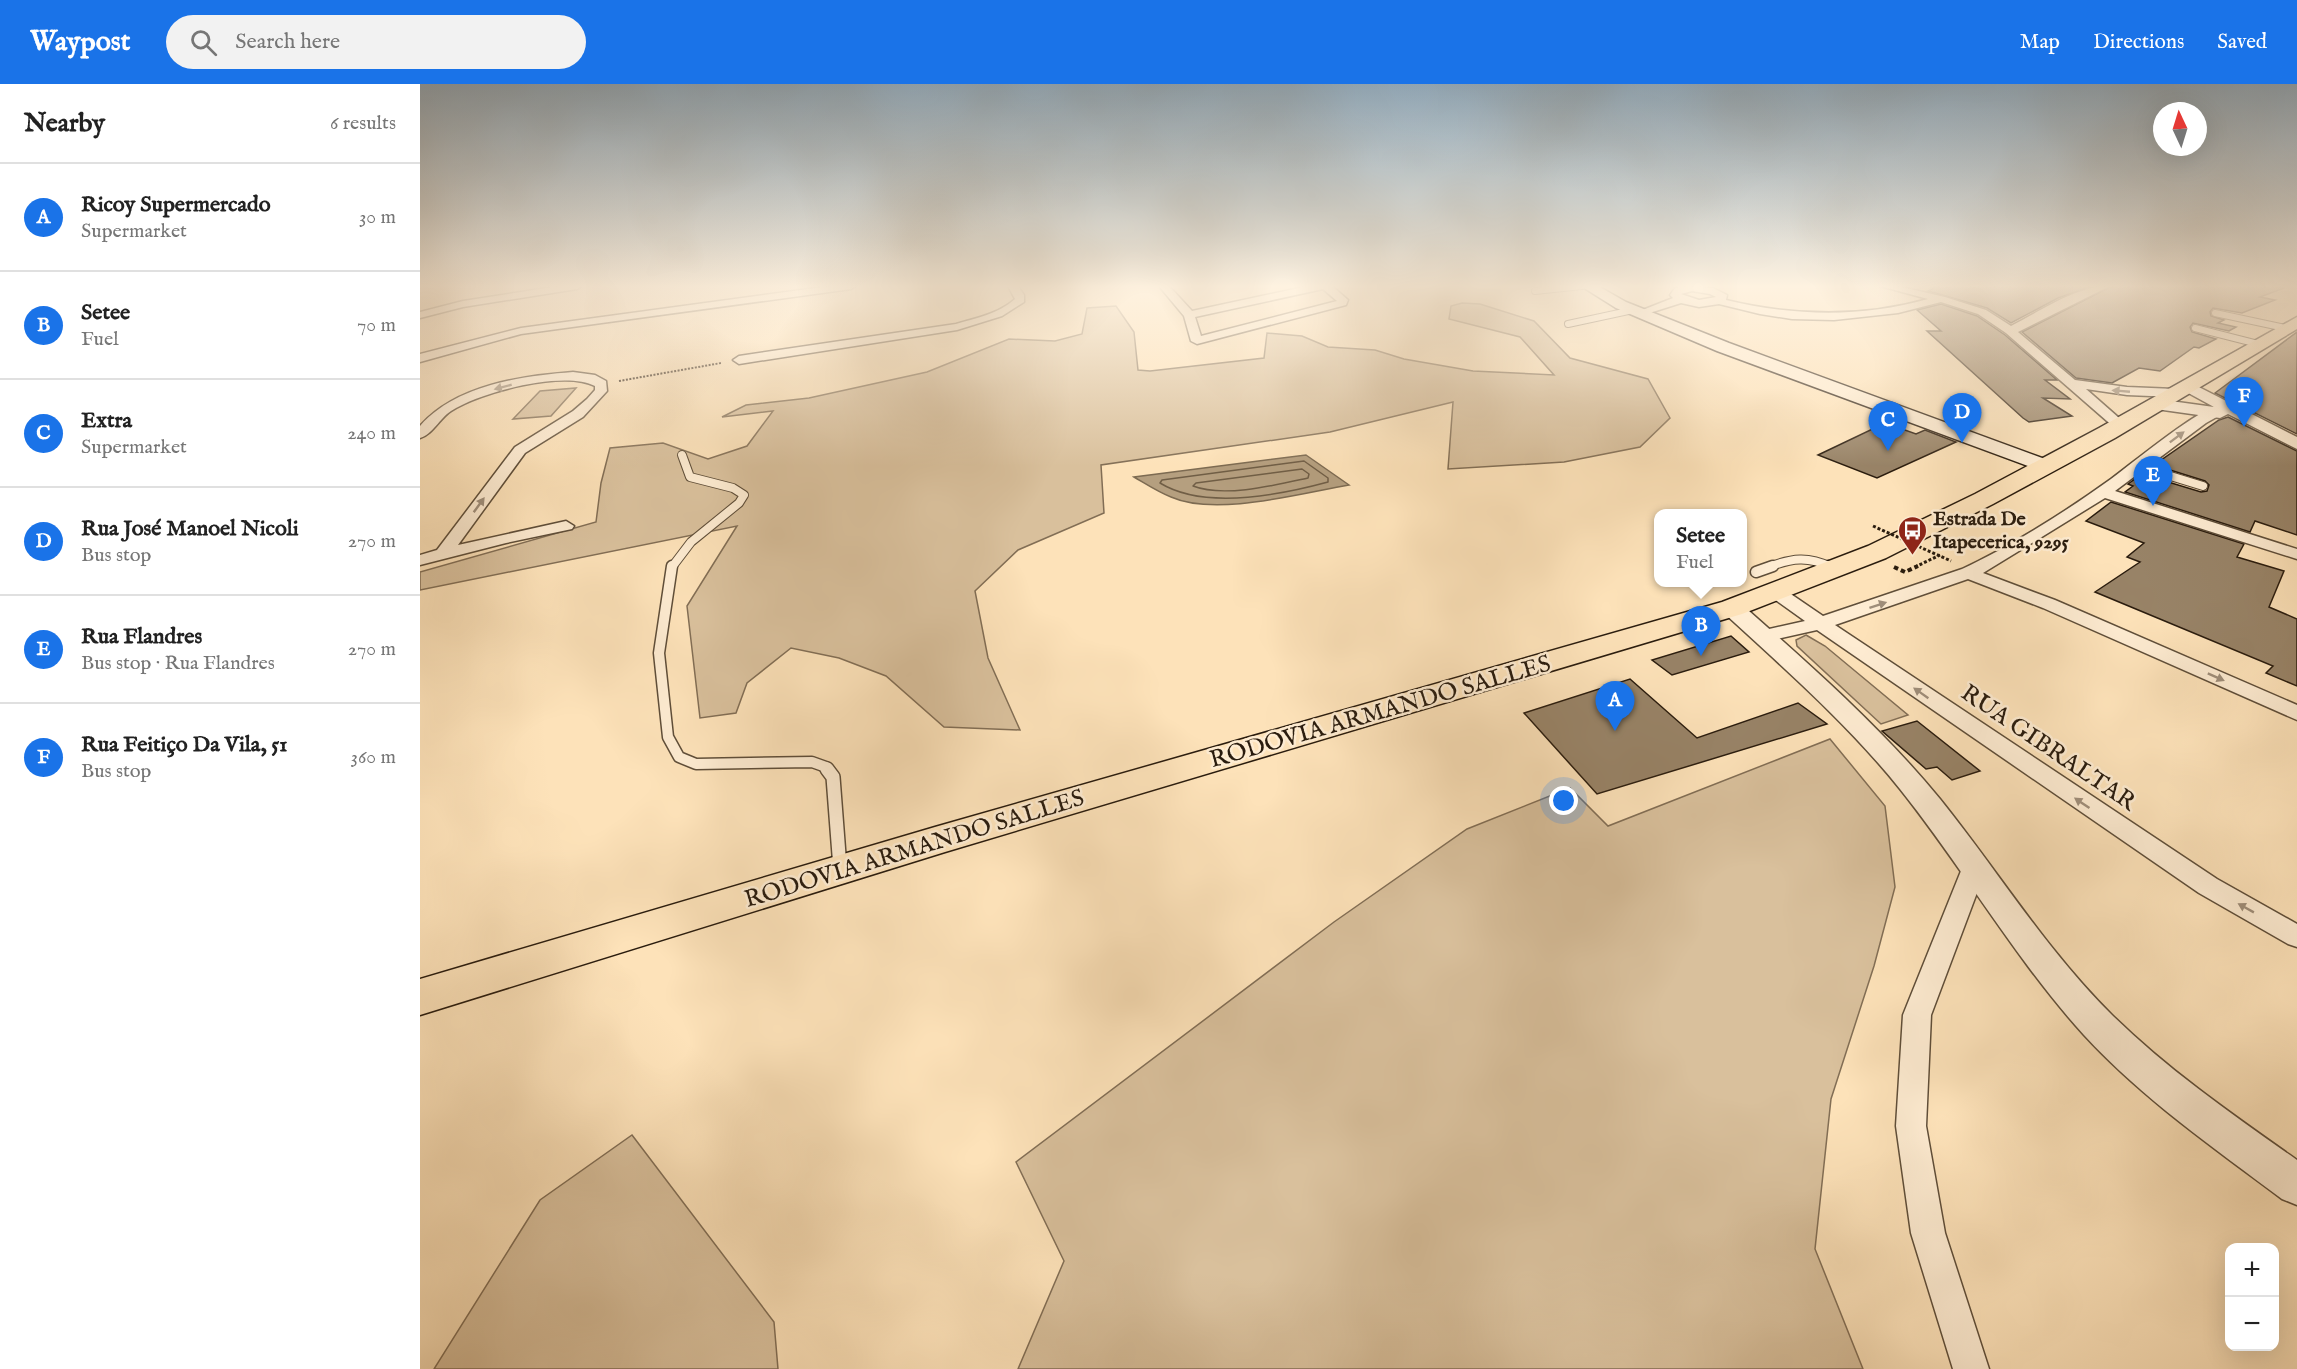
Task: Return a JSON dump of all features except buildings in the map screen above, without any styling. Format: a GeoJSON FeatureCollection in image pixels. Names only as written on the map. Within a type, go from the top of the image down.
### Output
{"type":"FeatureCollection","features":[{"type":"Feature","properties":{"kind":"main road"},"geometry":{"type":"LineString","coordinates":[[1727,346],[2046,466]]}},
{"type":"Feature","properties":{"kind":"main road","name":"RODOVIA ARMANDO SALLES"},"geometry":{"type":"LineString","coordinates":[[420,997],[840,870],[1732,608],[1766,582],[1835,569],[1888,547],[2046,466],[2255,346]]}},
{"type":"Feature","properties":{"kind":"street"},"geometry":{"type":"LineString","coordinates":[[420,358],[462,346]]}},
{"type":"Feature","properties":{"kind":"street"},"geometry":{"type":"LineString","coordinates":[[739,360],[832,346]]}},
{"type":"Feature","properties":{"kind":"street"},"geometry":{"type":"LineString","coordinates":[[2027,346],[2120,425]]}},
{"type":"Feature","properties":{"kind":"street"},"geometry":{"type":"LineString","coordinates":[[420,434],[427,421],[448,406],[509,385],[587,376],[597,379],[602,384],[601,391],[578,414],[520,450],[444,552]]}},
{"type":"Feature","properties":{"kind":"street"},"geometry":{"type":"LineString","coordinates":[[2068,382],[2094,388],[2181,390],[2297,444]]}},
{"type":"Feature","properties":{"kind":"street"},"geometry":{"type":"LineString","coordinates":[[2156,404],[2221,409]]}},
{"type":"Feature","properties":{"kind":"street"},"geometry":{"type":"LineString","coordinates":[[1763,636],[1822,623],[1968,573],[1989,563],[2103,492],[2200,420],[2221,409]]}},
{"type":"Feature","properties":{"kind":"street"},"geometry":{"type":"LineString","coordinates":[[2103,492],[2297,554]]}},
{"type":"Feature","properties":{"kind":"street"},"geometry":{"type":"LineString","coordinates":[[420,560],[444,552],[566,526]]}},
{"type":"Feature","properties":{"kind":"street"},"geometry":{"type":"LineString","coordinates":[[1989,563],[2297,713]]}},
{"type":"Feature","properties":{"kind":"street"},"geometry":{"type":"LineString","coordinates":[[1968,573],[2297,697]]}},
{"type":"Feature","properties":{"kind":"street","name":"RUA GIBRALTAR"},"geometry":{"type":"LineString","coordinates":[[1766,582],[1919,692],[2208,886],[2297,937]]}},
{"type":"Feature","properties":{"kind":"street"},"geometry":{"type":"LineString","coordinates":[[1732,608],[1812,680],[1873,742],[1929,804],[2040,958],[2099,1026],[2188,1105],[2297,1185]]}},
{"type":"Feature","properties":{"kind":"street"},"geometry":{"type":"LineString","coordinates":[[1971,1369],[1928,1233],[1911,1126],[1917,1015],[1975,866]]}},
{"type":"Feature","properties":{"kind":"lane"},"geometry":{"type":"LineString","coordinates":[[682,455],[690,477],[701,482],[739,489],[744,495],[740,503],[688,545],[674,560],[670,570],[659,653],[668,737],[679,757],[696,764],[780,761],[812,762],[826,767],[833,777],[840,870]]}},
{"type":"Feature","properties":{"kind":"lane"},"geometry":{"type":"LineString","coordinates":[[2138,466],[2203,486]]}},
{"type":"Feature","properties":{"kind":"path"},"geometry":{"type":"LineString","coordinates":[[602,384],[739,360]]}},
{"type":"Feature","properties":{"kind":"path"},"geometry":{"type":"LineString","coordinates":[[1873,526],[1952,561]]}},
{"type":"Feature","properties":{"kind":"path"},"geometry":{"type":"LineString","coordinates":[[1905,572],[1940,555]]}},
{"type":"Feature","properties":{"kind":"shaded area"},"geometry":{"type":"Polygon","coordinates":[[[992,346],[1135,346],[1138,370],[1150,371],[1264,358],[1265,346],[1326,346],[1375,350],[1404,359],[1473,371],[1554,375],[1528,346],[1558,346],[1570,358],[1648,379],[1670,418],[1640,447],[1564,462],[1448,469],[1453,402],[1330,432],[1101,465],[1104,513],[1018,550],[975,591],[988,658],[1020,730],[944,727],[886,676],[839,658],[791,648],[747,683],[736,713],[700,718],[687,606],[737,526],[420,590],[420,572],[596,522],[601,483],[610,448],[663,443],[708,459],[747,446],[773,411],[722,417],[746,405],[809,398],[927,372],[992,346]]]}},
{"type":"Feature","properties":{"kind":"shaded area"},"geometry":{"type":"Polygon","coordinates":[[[576,388],[551,416],[513,419],[540,391],[576,388]]]}},
{"type":"Feature","properties":{"kind":"shaded area"},"geometry":{"type":"Polygon","coordinates":[[[1806,635],[1825,646],[1908,715],[1881,724],[1797,646],[1796,640],[1806,635]]]}},
{"type":"Feature","properties":{"kind":"shaded area"},"geometry":{"type":"Polygon","coordinates":[[[1830,739],[1885,806],[1895,887],[1874,966],[1831,1099],[1815,1249],[1863,1369],[1018,1369],[1064,1261],[1016,1162],[1334,922],[1467,829],[1570,788],[1608,826],[1830,739]]]}},
{"type":"Feature","properties":{"kind":"shaded area"},"geometry":{"type":"Polygon","coordinates":[[[632,1135],[774,1322],[778,1369],[434,1369],[540,1200],[632,1135]]]}},
{"type":"Feature","properties":{"kind":"water"},"geometry":{"type":"Polygon","coordinates":[[[1306,455],[1349,485],[1259,502],[1211,505],[1190,503],[1171,497],[1134,477],[1306,455]]]}},
{"type":"Feature","properties":{"kind":"place","name":"Rua Feitiço Da Vila, 51"},"geometry":{"type":"Point","coordinates":[2244,427]}},
{"type":"Feature","properties":{"kind":"place","name":"Rua José Manoel Nicoli"},"geometry":{"type":"Point","coordinates":[1962,443]}},
{"type":"Feature","properties":{"kind":"place","name":"Extra"},"geometry":{"type":"Point","coordinates":[1888,451]}},
{"type":"Feature","properties":{"kind":"place","name":"Rua Flandres"},"geometry":{"type":"Point","coordinates":[2153,506]}},
{"type":"Feature","properties":{"kind":"place","name":"Estrada De Itapecerica, 9295"},"geometry":{"type":"Point","coordinates":[1912,556]}},
{"type":"Feature","properties":{"kind":"place","name":"Setee"},"geometry":{"type":"Point","coordinates":[1701,656]}},
{"type":"Feature","properties":{"kind":"place","name":"Ricoy Supermercado"},"geometry":{"type":"Point","coordinates":[1615,731]}}]}
